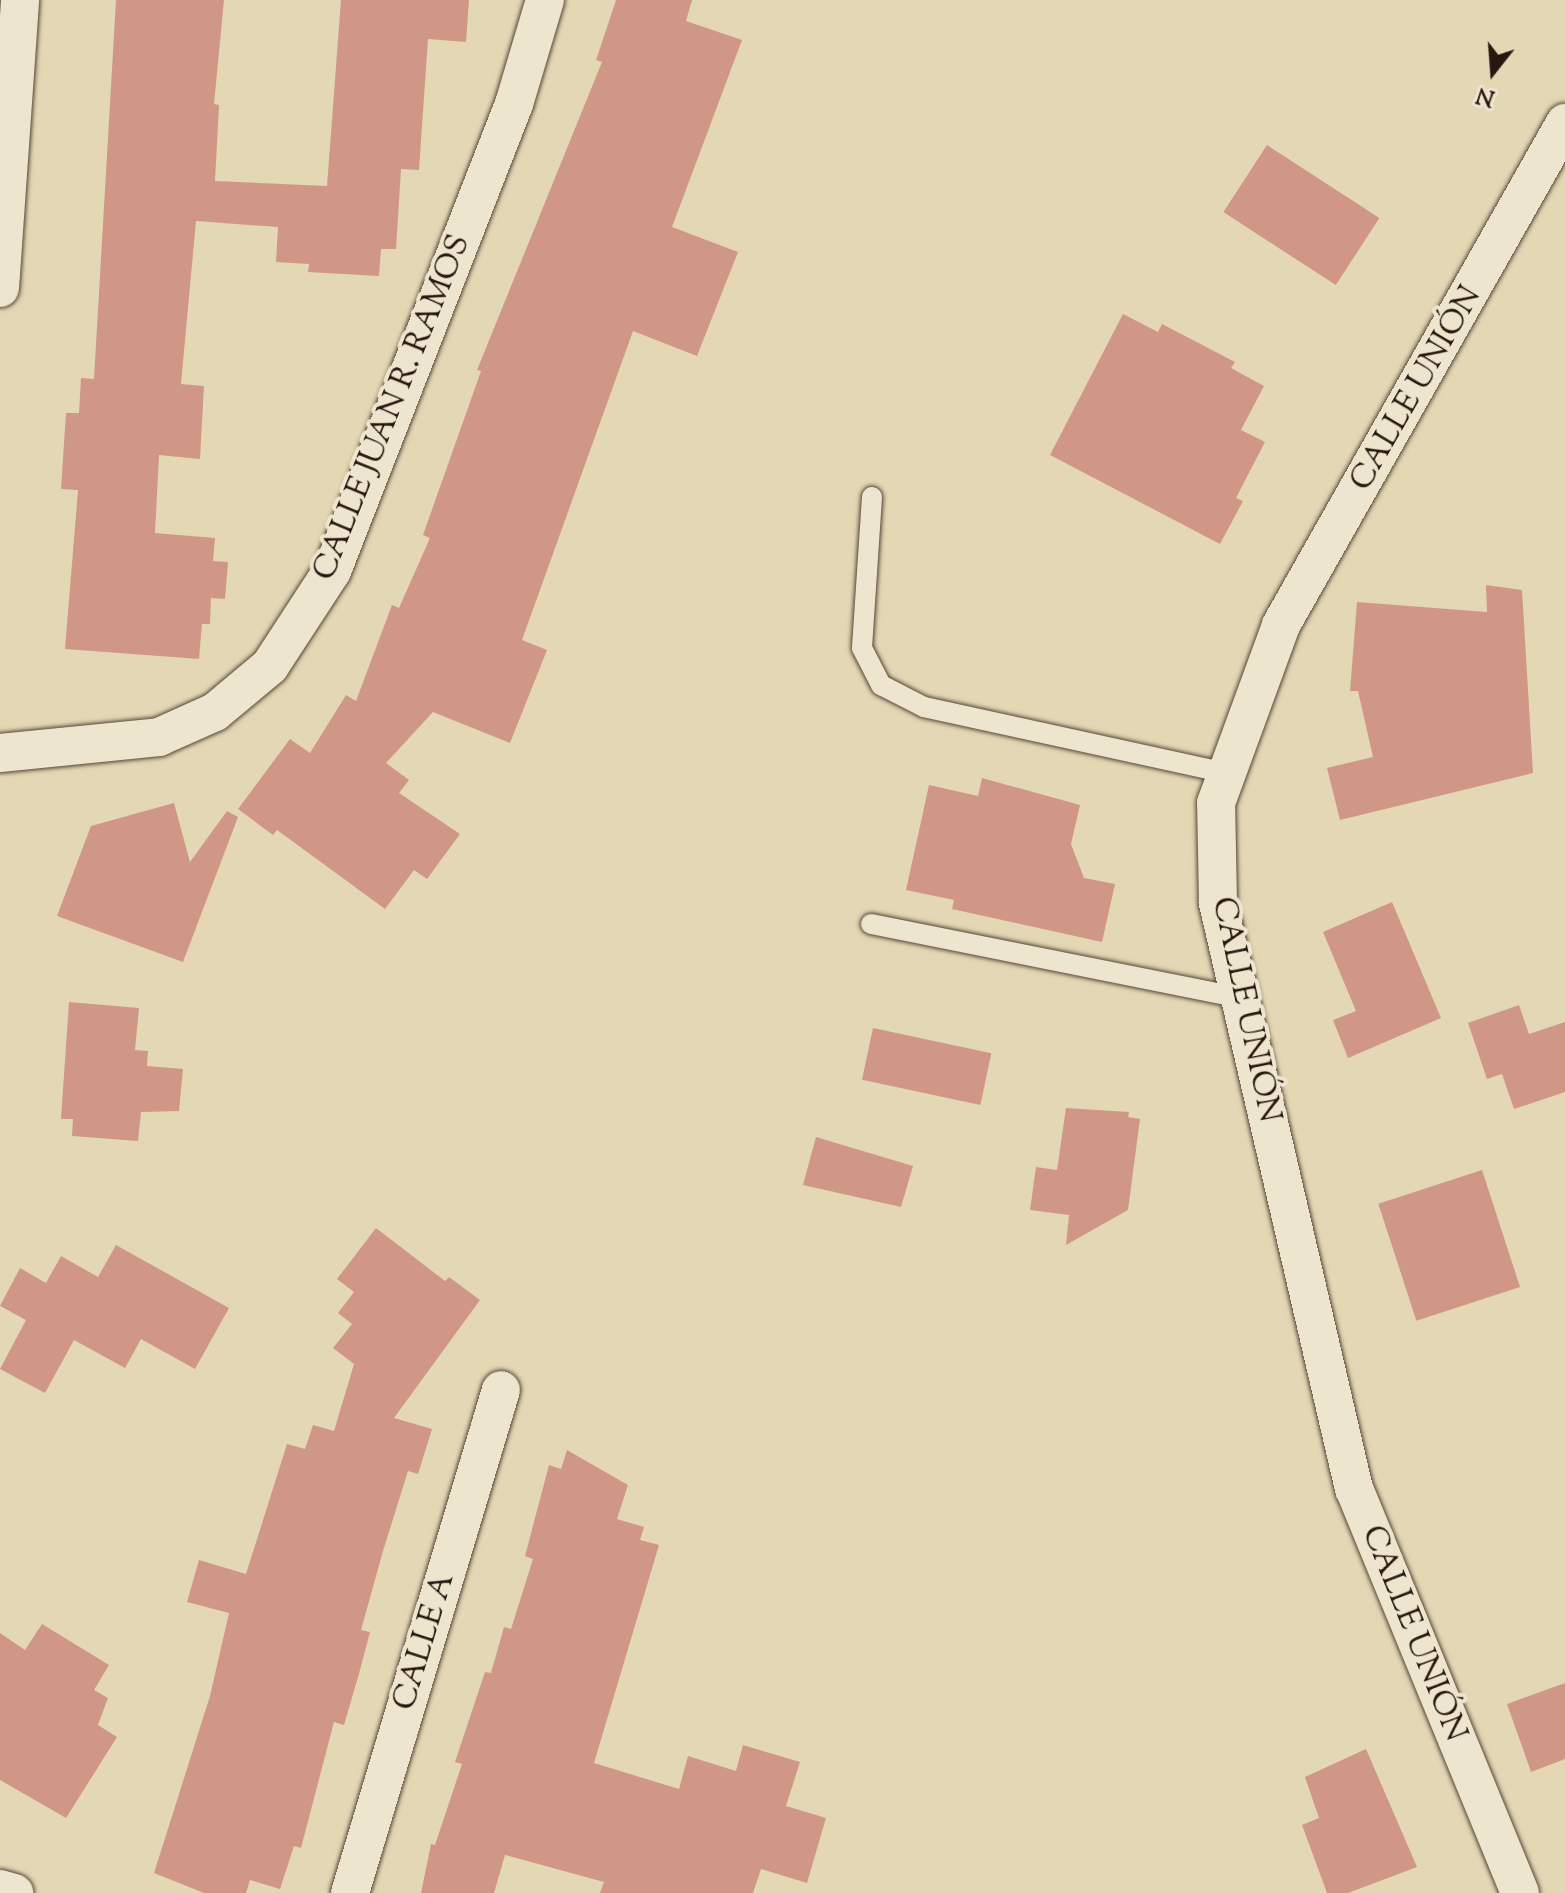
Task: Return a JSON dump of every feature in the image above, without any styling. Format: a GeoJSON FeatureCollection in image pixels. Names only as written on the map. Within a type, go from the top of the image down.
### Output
{"type":"FeatureCollection","features":[{"type":"Feature","properties":{"kind":"street"},"geometry":{"type":"LineString","coordinates":[[0,288],[20,0]]}},
{"type":"Feature","properties":{"kind":"street","name":"CALLE JUAN R. RAMOS"},"geometry":{"type":"LineString","coordinates":[[0,753],[159,737],[215,712],[270,666],[332,571],[514,104],[545,0]]}},
{"type":"Feature","properties":{"kind":"street","name":"CALLE UNIÓN"},"geometry":{"type":"LineString","coordinates":[[1520,1893],[1354,1489],[1218,903],[1216,803],[1281,625],[1565,123]]}},
{"type":"Feature","properties":{"kind":"street","name":"CALLE A"},"geometry":{"type":"LineString","coordinates":[[350,1893],[501,1390]]}},
{"type":"Feature","properties":{"kind":"street"},"geometry":{"type":"LineString","coordinates":[[0,1889],[14,1893]]}},
{"type":"Feature","properties":{"kind":"lane"},"geometry":{"type":"LineString","coordinates":[[872,497],[862,648],[881,685],[924,707],[1227,773]]}},
{"type":"Feature","properties":{"kind":"lane"},"geometry":{"type":"LineString","coordinates":[[871,924],[1240,998]]}},
{"type":"Feature","properties":{"kind":"building"},"geometry":{"type":"Polygon","coordinates":[[[116,0],[224,0],[214,104],[219,105],[215,181],[327,186],[341,0],[469,0],[466,42],[428,39],[419,170],[401,169],[396,249],[381,249],[379,276],[308,272],[309,264],[276,262],[278,227],[196,221],[181,384],[204,386],[200,459],[159,455],[155,533],[215,538],[213,561],[228,562],[225,599],[211,598],[210,624],[202,624],[199,659],[65,649],[78,490],[61,489],[66,413],[79,413],[81,378],[94,379],[116,0]]]}},
{"type":"Feature","properties":{"kind":"building"},"geometry":{"type":"Polygon","coordinates":[[[616,0],[692,0],[686,21],[742,40],[672,227],[738,252],[697,356],[633,331],[522,640],[547,650],[510,743],[433,712],[386,763],[409,780],[399,793],[460,834],[427,879],[414,870],[385,909],[277,830],[273,835],[238,809],[290,739],[310,753],[346,695],[356,701],[392,605],[399,608],[430,538],[423,535],[481,371],[477,370],[602,62],[596,60],[616,0]]]}},
{"type":"Feature","properties":{"kind":"building"},"geometry":{"type":"Polygon","coordinates":[[[1267,145],[1379,218],[1336,285],[1223,212],[1267,145]]]}},
{"type":"Feature","properties":{"kind":"building"},"geometry":{"type":"Polygon","coordinates":[[[1123,314],[1158,332],[1162,324],[1235,362],[1231,368],[1264,386],[1241,430],[1265,442],[1236,498],[1243,501],[1220,544],[1050,455],[1123,314]]]}},
{"type":"Feature","properties":{"kind":"building"},"geometry":{"type":"Polygon","coordinates":[[[1486,585],[1522,590],[1533,773],[1340,820],[1327,768],[1373,757],[1358,691],[1350,691],[1357,602],[1487,612],[1486,585]]]}},
{"type":"Feature","properties":{"kind":"building"},"geometry":{"type":"Polygon","coordinates":[[[982,778],[1080,805],[1071,844],[1084,878],[1115,884],[1102,942],[952,909],[954,900],[906,890],[929,785],[978,796],[982,778]]]}},
{"type":"Feature","properties":{"kind":"building"},"geometry":{"type":"Polygon","coordinates":[[[174,803],[190,862],[227,811],[238,817],[183,962],[57,916],[91,826],[174,803]]]}},
{"type":"Feature","properties":{"kind":"building"},"geometry":{"type":"Polygon","coordinates":[[[1392,902],[1441,1018],[1348,1058],[1333,1020],[1356,1011],[1323,932],[1392,902]]]}},
{"type":"Feature","properties":{"kind":"building"},"geometry":{"type":"Polygon","coordinates":[[[69,1002],[139,1008],[135,1050],[148,1051],[147,1066],[183,1069],[179,1111],[141,1112],[138,1141],[72,1136],[73,1119],[61,1119],[69,1002]]]}},
{"type":"Feature","properties":{"kind":"building"},"geometry":{"type":"Polygon","coordinates":[[[1519,1005],[1529,1034],[1565,1022],[1565,1092],[1514,1109],[1502,1074],[1487,1079],[1468,1023],[1519,1005]]]}},
{"type":"Feature","properties":{"kind":"building"},"geometry":{"type":"Polygon","coordinates":[[[873,1028],[991,1053],[980,1105],[862,1080],[873,1028]]]}},
{"type":"Feature","properties":{"kind":"building"},"geometry":{"type":"Polygon","coordinates":[[[1066,1108],[1129,1112],[1128,1117],[1140,1119],[1128,1210],[1066,1245],[1069,1215],[1030,1210],[1036,1167],[1057,1170],[1066,1108]]]}},
{"type":"Feature","properties":{"kind":"building"},"geometry":{"type":"Polygon","coordinates":[[[816,1137],[913,1166],[901,1207],[803,1185],[816,1137]]]}},
{"type":"Feature","properties":{"kind":"building"},"geometry":{"type":"Polygon","coordinates":[[[1482,1170],[1520,1287],[1416,1321],[1378,1204],[1482,1170]]]}},
{"type":"Feature","properties":{"kind":"building"},"geometry":{"type":"Polygon","coordinates":[[[376,1228],[445,1281],[449,1277],[480,1300],[394,1418],[432,1429],[418,1474],[408,1471],[361,1630],[370,1632],[360,1670],[344,1725],[334,1722],[301,1848],[294,1846],[280,1889],[250,1880],[246,1893],[204,1893],[154,1873],[210,1696],[229,1613],[187,1602],[199,1560],[246,1574],[287,1444],[305,1449],[313,1425],[334,1431],[354,1364],[333,1348],[352,1324],[338,1313],[354,1292],[337,1279],[376,1228]]]}},
{"type":"Feature","properties":{"kind":"building"},"geometry":{"type":"Polygon","coordinates":[[[116,1245],[229,1308],[195,1369],[141,1339],[125,1368],[74,1340],[45,1393],[0,1369],[26,1320],[0,1306],[20,1268],[46,1283],[61,1256],[98,1277],[116,1245]]]}},
{"type":"Feature","properties":{"kind":"building"},"geometry":{"type":"Polygon","coordinates":[[[567,1450],[628,1485],[617,1519],[644,1527],[640,1540],[659,1545],[594,1763],[679,1789],[688,1756],[736,1771],[743,1745],[800,1762],[786,1806],[826,1818],[807,1883],[761,1869],[753,1893],[600,1893],[604,1882],[505,1855],[494,1893],[421,1893],[431,1844],[435,1845],[462,1764],[455,1762],[485,1672],[491,1673],[504,1627],[511,1629],[533,1559],[525,1556],[549,1465],[561,1469],[567,1450]]]}},
{"type":"Feature","properties":{"kind":"building"},"geometry":{"type":"Polygon","coordinates":[[[42,1624],[109,1665],[94,1690],[108,1698],[98,1725],[117,1737],[66,1818],[0,1780],[0,1633],[25,1650],[42,1624]]]}},
{"type":"Feature","properties":{"kind":"building"},"geometry":{"type":"Polygon","coordinates":[[[1565,1683],[1565,1759],[1531,1772],[1507,1704],[1565,1683]]]}},
{"type":"Feature","properties":{"kind":"building"},"geometry":{"type":"Polygon","coordinates":[[[1366,1749],[1417,1867],[1348,1893],[1327,1893],[1302,1825],[1319,1818],[1305,1777],[1366,1749]]]}}]}
